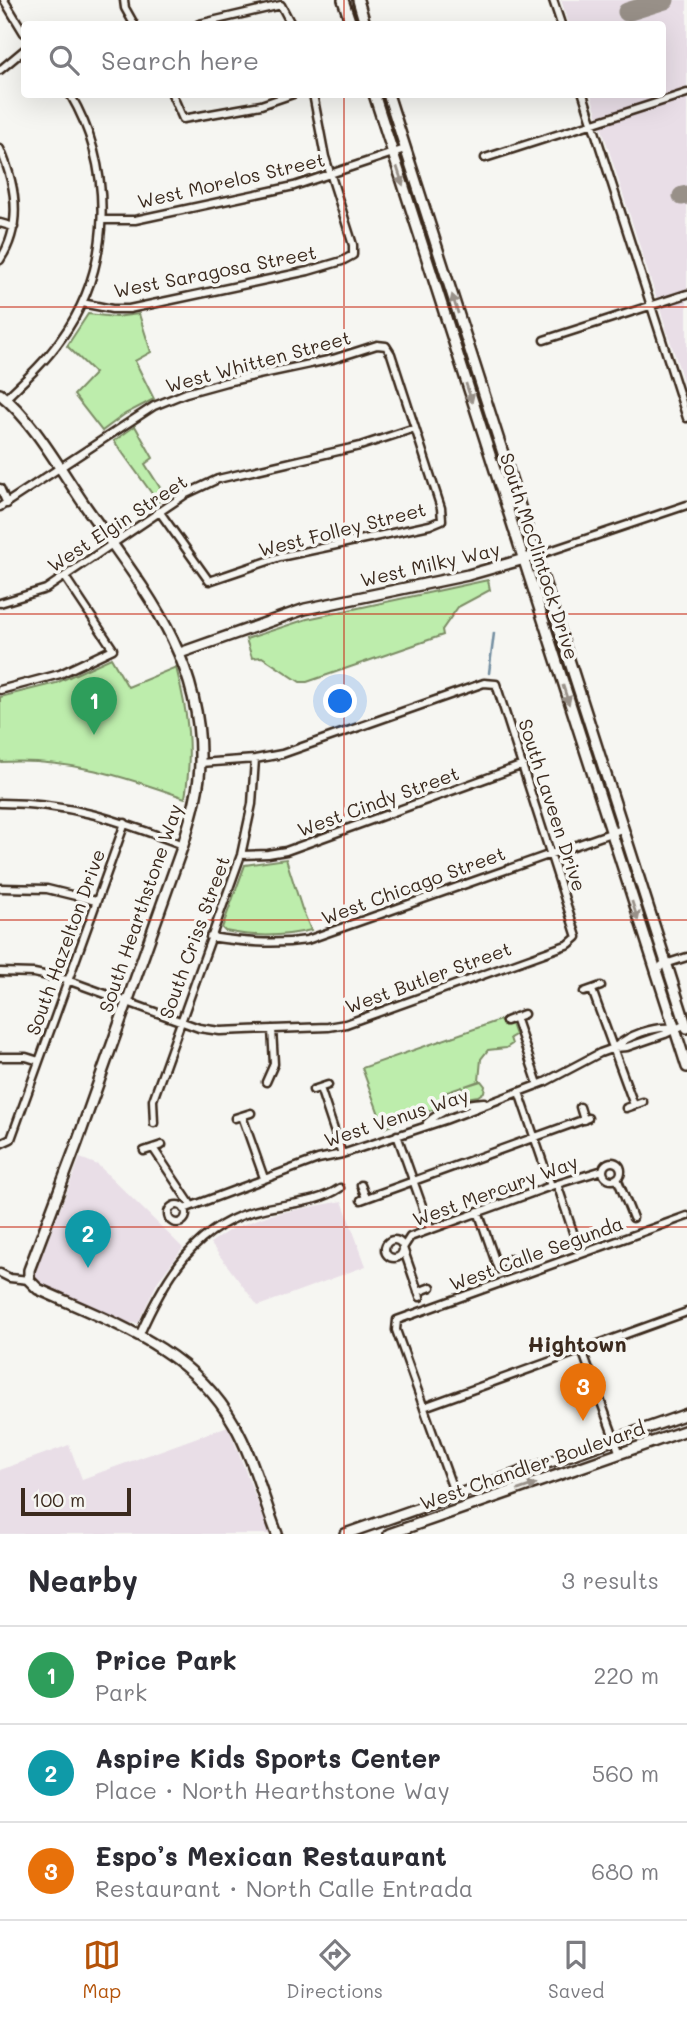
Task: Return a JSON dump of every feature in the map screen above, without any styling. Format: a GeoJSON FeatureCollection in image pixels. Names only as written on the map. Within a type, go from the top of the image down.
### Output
{"type":"FeatureCollection","features":[{"type":"Feature","properties":{"kind":"main road"},"geometry":{"type":"LineString","coordinates":[[343,0],[350,21]]}},
{"type":"Feature","properties":{"kind":"main road"},"geometry":{"type":"LineString","coordinates":[[358,0],[364,21]]}},
{"type":"Feature","properties":{"kind":"main road","name":"South McClintock Drive"},"geometry":{"type":"LineString","coordinates":[[375,98],[687,1068]]}},
{"type":"Feature","properties":{"kind":"main road","name":"South McClintock Drive"},"geometry":{"type":"LineString","coordinates":[[389,98],[686,1026]]}},
{"type":"Feature","properties":{"kind":"main road","name":"South Hearthstone Way"},"geometry":{"type":"LineString","coordinates":[[3,396],[33,430],[155,606],[180,653],[188,676],[196,712],[200,763],[193,811],[183,845],[29,1270],[29,1280]]}},
{"type":"Feature","properties":{"kind":"main road","name":"West Milky Way"},"geometry":{"type":"LineString","coordinates":[[180,653],[305,609],[468,575],[535,556]]}},
{"type":"Feature","properties":{"kind":"main road"},"geometry":{"type":"LineString","coordinates":[[29,1280],[38,1289],[139,1336],[186,1365],[222,1404],[242,1441],[277,1534]]}},
{"type":"Feature","properties":{"kind":"main road","name":"West Chandler Boulevard"},"geometry":{"type":"LineString","coordinates":[[345,1534],[687,1414]]}},
{"type":"Feature","properties":{"kind":"main road","name":"West Chandler Boulevard"},"geometry":{"type":"LineString","coordinates":[[389,1534],[687,1430]]}},
{"type":"Feature","properties":{"kind":"street"},"geometry":{"type":"LineString","coordinates":[[4,0],[21,28]]}},
{"type":"Feature","properties":{"kind":"street"},"geometry":{"type":"LineString","coordinates":[[124,0],[132,21]]}},
{"type":"Feature","properties":{"kind":"street"},"geometry":{"type":"LineString","coordinates":[[553,0],[560,21]]}},
{"type":"Feature","properties":{"kind":"street"},"geometry":{"type":"LineString","coordinates":[[212,21],[281,5],[289,21]]}},
{"type":"Feature","properties":{"kind":"street"},"geometry":{"type":"LineString","coordinates":[[0,70],[21,53]]}},
{"type":"Feature","properties":{"kind":"street"},"geometry":{"type":"LineString","coordinates":[[485,158],[687,93]]}},
{"type":"Feature","properties":{"kind":"street"},"geometry":{"type":"LineString","coordinates":[[3,396],[62,339],[82,303],[98,250],[102,190],[97,159],[90,135],[72,98]]}},
{"type":"Feature","properties":{"kind":"street"},"geometry":{"type":"LineString","coordinates":[[174,98],[183,119],[261,105],[281,98]]}},
{"type":"Feature","properties":{"kind":"street"},"geometry":{"type":"LineString","coordinates":[[314,98],[330,174]]}},
{"type":"Feature","properties":{"kind":"street"},"geometry":{"type":"LineString","coordinates":[[584,98],[687,418]]}},
{"type":"Feature","properties":{"kind":"street"},"geometry":{"type":"LineString","coordinates":[[0,149],[13,187],[14,227],[8,248],[0,260]]}},
{"type":"Feature","properties":{"kind":"street","name":"West Morelos Street"},"geometry":{"type":"LineString","coordinates":[[102,220],[135,220],[294,186],[405,149]]}},
{"type":"Feature","properties":{"kind":"street","name":"West Saragosa Street"},"geometry":{"type":"LineString","coordinates":[[82,303],[111,309],[129,309],[308,271],[342,261],[353,255],[354,245],[330,174]]}},
{"type":"Feature","properties":{"kind":"street"},"geometry":{"type":"LineString","coordinates":[[0,223],[14,227]]}},
{"type":"Feature","properties":{"kind":"street"},"geometry":{"type":"LineString","coordinates":[[544,340],[687,294]]}},
{"type":"Feature","properties":{"kind":"street","name":"West Whitten Street"},"geometry":{"type":"LineString","coordinates":[[4,505],[154,406],[186,393],[333,359],[377,345],[387,346],[415,428]]}},
{"type":"Feature","properties":{"kind":"street","name":"West Elgin Street"},"geometry":{"type":"LineString","coordinates":[[0,603],[46,589],[159,511],[218,479],[360,446],[415,428]]}},
{"type":"Feature","properties":{"kind":"street","name":"West Folley Street"},"geometry":{"type":"LineString","coordinates":[[159,511],[209,581],[280,557],[430,525],[442,520],[441,508],[415,428]]}},
{"type":"Feature","properties":{"kind":"street"},"geometry":{"type":"LineString","coordinates":[[0,488],[4,505]]}},
{"type":"Feature","properties":{"kind":"street","name":"West Milky Way"},"geometry":{"type":"LineString","coordinates":[[535,556],[687,505]]}},
{"type":"Feature","properties":{"kind":"street"},"geometry":{"type":"LineString","coordinates":[[0,690],[60,674],[113,649],[65,577]]}},
{"type":"Feature","properties":{"kind":"street","name":"South Laveen Drive"},"geometry":{"type":"LineString","coordinates":[[255,759],[306,747],[484,683],[496,684],[577,937]]}},
{"type":"Feature","properties":{"kind":"street"},"geometry":{"type":"LineString","coordinates":[[200,763],[255,759]]}},
{"type":"Feature","properties":{"kind":"street","name":"South Criss Street"},"geometry":{"type":"LineString","coordinates":[[154,1123],[153,1100],[241,855],[252,804],[255,759]]}},
{"type":"Feature","properties":{"kind":"street","name":"West Cindy Street"},"geometry":{"type":"LineString","coordinates":[[241,855],[268,855],[286,851],[523,765]]}},
{"type":"Feature","properties":{"kind":"street"},"geometry":{"type":"LineString","coordinates":[[0,803],[70,807],[125,822],[183,845]]}},
{"type":"Feature","properties":{"kind":"street","name":"South Hazelton Drive"},"geometry":{"type":"LineString","coordinates":[[0,1144],[10,1141],[125,822]]}},
{"type":"Feature","properties":{"kind":"street","name":"West Chicago Street"},"geometry":{"type":"LineString","coordinates":[[211,937],[253,944],[283,944],[307,940],[622,829]]}},
{"type":"Feature","properties":{"kind":"street"},"geometry":{"type":"LineString","coordinates":[[0,888],[47,889],[96,901]]}},
{"type":"Feature","properties":{"kind":"street","name":"West Butler Street"},"geometry":{"type":"LineString","coordinates":[[0,972],[34,973],[67,980],[199,1028],[220,1031],[328,1027],[346,1024],[569,944],[577,937]]}},
{"type":"Feature","properties":{"kind":"street"},"geometry":{"type":"LineString","coordinates":[[656,975],[662,965],[687,957]]}},
{"type":"Feature","properties":{"kind":"street"},"geometry":{"type":"LineString","coordinates":[[584,992],[601,986]]}},
{"type":"Feature","properties":{"kind":"street"},"geometry":{"type":"LineString","coordinates":[[592,990],[634,1105]]}},
{"type":"Feature","properties":{"kind":"street"},"geometry":{"type":"LineString","coordinates":[[506,1021],[524,1014]]}},
{"type":"Feature","properties":{"kind":"street"},"geometry":{"type":"LineString","coordinates":[[515,1017],[538,1084]]}},
{"type":"Feature","properties":{"kind":"street","name":"West Venus Way"},"geometry":{"type":"LineString","coordinates":[[614,1048],[624,1039],[661,1027],[686,1026]]}},
{"type":"Feature","properties":{"kind":"street","name":"West Venus Way"},"geometry":{"type":"LineString","coordinates":[[153,1148],[187,1207],[318,1159],[342,1154],[426,1125],[447,1110],[469,1103],[491,1102],[538,1084],[586,1059],[665,1034],[673,1028]]}},
{"type":"Feature","properties":{"kind":"street"},"geometry":{"type":"LineString","coordinates":[[266,1082],[274,1064],[272,1029]]}},
{"type":"Feature","properties":{"kind":"street"},"geometry":{"type":"LineString","coordinates":[[632,1036],[634,1045]]}},
{"type":"Feature","properties":{"kind":"street"},"geometry":{"type":"LineString","coordinates":[[0,1057],[39,1061]]}},
{"type":"Feature","properties":{"kind":"street"},"geometry":{"type":"LineString","coordinates":[[320,1088],[342,1154]]}},
{"type":"Feature","properties":{"kind":"street"},"geometry":{"type":"LineString","coordinates":[[519,1091],[576,1241]]}},
{"type":"Feature","properties":{"kind":"street"},"geometry":{"type":"LineString","coordinates":[[626,1108],[643,1102]]}},
{"type":"Feature","properties":{"kind":"street"},"geometry":{"type":"LineString","coordinates":[[361,1185],[363,1199],[586,1119],[580,1107]]}},
{"type":"Feature","properties":{"kind":"street"},"geometry":{"type":"LineString","coordinates":[[251,1112],[238,1117],[264,1178]]}},
{"type":"Feature","properties":{"kind":"street"},"geometry":{"type":"LineString","coordinates":[[397,1135],[430,1228]]}},
{"type":"Feature","properties":{"kind":"street"},"geometry":{"type":"LineString","coordinates":[[144,1151],[162,1145]]}},
{"type":"Feature","properties":{"kind":"street","name":"West Mercury Way"},"geometry":{"type":"LineString","coordinates":[[431,1287],[419,1294],[403,1248],[410,1237],[478,1211],[603,1170],[608,1163],[616,1163],[621,1170],[617,1178],[609,1179],[603,1170]]}},
{"type":"Feature","properties":{"kind":"street"},"geometry":{"type":"LineString","coordinates":[[617,1178],[633,1218]]}},
{"type":"Feature","properties":{"kind":"street"},"geometry":{"type":"LineString","coordinates":[[139,1336],[170,1274],[211,1234],[254,1211],[322,1198],[341,1188]]}},
{"type":"Feature","properties":{"kind":"street"},"geometry":{"type":"LineString","coordinates":[[478,1211],[497,1266],[510,1259]]}},
{"type":"Feature","properties":{"kind":"street","name":"West Calle Segunda"},"geometry":{"type":"LineString","coordinates":[[424,1407],[396,1331],[397,1320],[687,1216]]}},
{"type":"Feature","properties":{"kind":"street"},"geometry":{"type":"LineString","coordinates":[[0,1273],[10,1278],[29,1280]]}},
{"type":"Feature","properties":{"kind":"street"},"geometry":{"type":"LineString","coordinates":[[455,1495],[424,1407],[687,1312]]}},
{"type":"Feature","properties":{"kind":"street"},"geometry":{"type":"LineString","coordinates":[[582,1350],[620,1454]]}},
{"type":"Feature","properties":{"kind":"shaded area"},"geometry":{"type":"Polygon","coordinates":[[[561,0],[687,0],[687,393],[592,98],[666,98],[666,21],[568,21],[561,0]]]}},
{"type":"Feature","properties":{"kind":"shaded area"},"geometry":{"type":"Polygon","coordinates":[[[80,1158],[98,1165],[183,1248],[158,1281],[138,1323],[125,1323],[45,1286],[36,1281],[34,1276],[80,1158]]]}},
{"type":"Feature","properties":{"kind":"shaded area"},"geometry":{"type":"Polygon","coordinates":[[[342,1201],[366,1266],[258,1306],[210,1243],[231,1229],[269,1215],[342,1201]]]}},
{"type":"Feature","properties":{"kind":"shaded area"},"geometry":{"type":"Polygon","coordinates":[[[228,1426],[270,1534],[0,1534],[0,1470],[69,1445],[82,1479],[228,1426]]]}},
{"type":"Feature","properties":{"kind":"green space"},"geometry":{"type":"Polygon","coordinates":[[[88,314],[115,317],[139,314],[151,352],[135,361],[154,399],[125,414],[102,431],[74,395],[95,373],[67,346],[88,314]]]}},
{"type":"Feature","properties":{"kind":"green space"},"geometry":{"type":"Polygon","coordinates":[[[135,426],[153,458],[145,464],[166,497],[158,502],[114,441],[135,426]]]}},
{"type":"Feature","properties":{"kind":"green space"},"geometry":{"type":"Polygon","coordinates":[[[488,580],[490,590],[458,607],[442,630],[443,635],[307,682],[300,682],[262,657],[252,658],[246,639],[307,619],[488,580]]]}},
{"type":"Feature","properties":{"kind":"green space"},"geometry":{"type":"Polygon","coordinates":[[[111,658],[128,687],[176,667],[188,732],[189,763],[185,798],[94,770],[25,761],[0,762],[0,697],[56,683],[111,658]]]}},
{"type":"Feature","properties":{"kind":"green space"},"geometry":{"type":"Polygon","coordinates":[[[286,859],[311,930],[268,935],[225,931],[222,928],[245,865],[286,859]]]}},
{"type":"Feature","properties":{"kind":"green space"},"geometry":{"type":"Polygon","coordinates":[[[500,1020],[503,1026],[511,1024],[515,1035],[510,1038],[512,1044],[506,1048],[488,1050],[481,1059],[479,1081],[465,1086],[481,1081],[485,1086],[484,1092],[466,1098],[462,1087],[445,1093],[448,1104],[384,1128],[362,1068],[500,1020]]]}},
{"type":"Feature","properties":{"kind":"waterway"},"geometry":{"type":"LineString","coordinates":[[489,673],[494,633]]}},
{"type":"Feature","properties":{"kind":"taxiway"},"geometry":{"type":"LineString","coordinates":[[627,12],[665,0]]}},
{"type":"Feature","properties":{"kind":"taxiway"},"geometry":{"type":"LineString","coordinates":[[682,196],[687,195]]}},
{"type":"Feature","properties":{"kind":"place","name":"Price Park"},"geometry":{"type":"Point","coordinates":[94,735]}},
{"type":"Feature","properties":{"kind":"place","name":"Aspire Kids Sports Center"},"geometry":{"type":"Point","coordinates":[88,1268]}},
{"type":"Feature","properties":{"kind":"place","name":"Espo’s Mexican Restaurant"},"geometry":{"type":"Point","coordinates":[583,1421]}},
{"type":"Feature","properties":{"kind":"district","name":"Hightown"},"geometry":{"type":"Point","coordinates":[577,1343]}}]}
